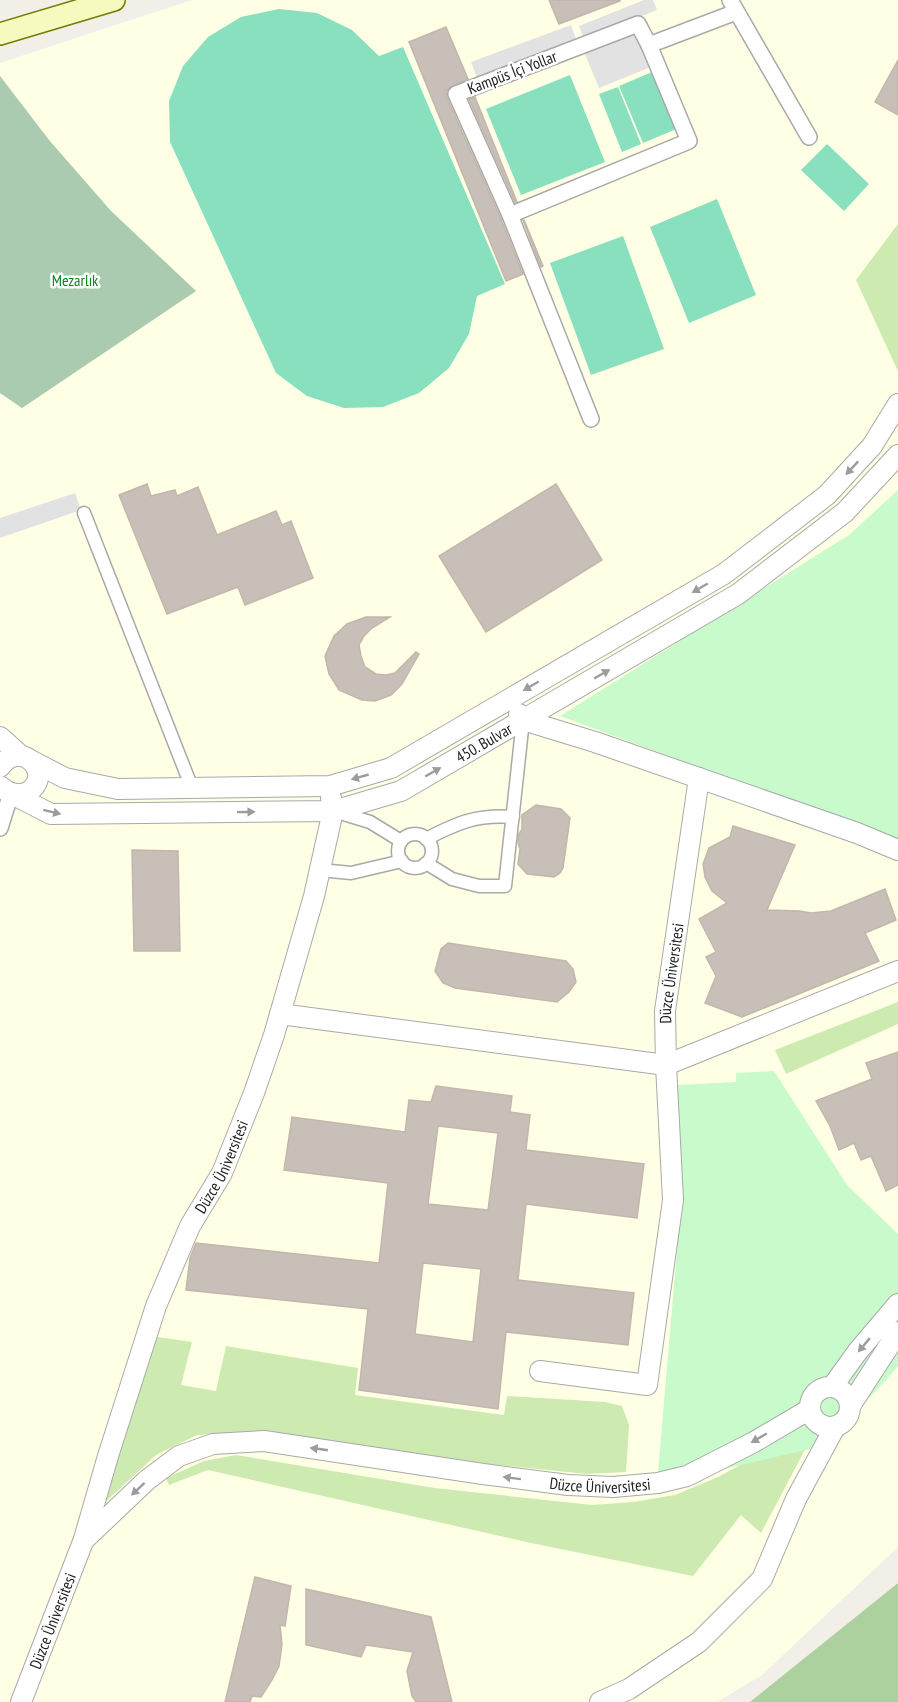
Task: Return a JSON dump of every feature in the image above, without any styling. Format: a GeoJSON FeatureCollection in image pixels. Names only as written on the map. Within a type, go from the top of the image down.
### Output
{"type":"FeatureCollection","features":[{"type":"Feature","properties":{"kind":"main road"},"geometry":{"type":"LineString","coordinates":[[0,34],[114,0]]}},
{"type":"Feature","properties":{"kind":"street"},"geometry":{"type":"LineString","coordinates":[[649,45],[733,6],[809,137]]}},
{"type":"Feature","properties":{"kind":"street","name":"Kampüs İçi Yollar"},"geometry":{"type":"LineString","coordinates":[[510,214],[689,141],[638,24],[456,94],[510,214],[591,419]]}},
{"type":"Feature","properties":{"kind":"street"},"geometry":{"type":"LineString","coordinates":[[894,414],[887,427],[890,436],[898,442]]}},
{"type":"Feature","properties":{"kind":"street","name":"450. Bulvar"},"geometry":{"type":"LineString","coordinates":[[0,737],[26,758],[65,778],[117,789],[330,786],[391,768],[724,574],[827,495],[872,446],[894,414]]}},
{"type":"Feature","properties":{"kind":"street","name":"450. Bulvar"},"geometry":{"type":"LineString","coordinates":[[4,788],[51,814],[333,810],[401,791],[738,594],[845,512],[898,455]]}},
{"type":"Feature","properties":{"kind":"street"},"geometry":{"type":"LineString","coordinates":[[84,513],[192,788]]}},
{"type":"Feature","properties":{"kind":"street"},"geometry":{"type":"LineString","coordinates":[[509,699],[523,720],[699,778],[857,833],[898,850]]}},
{"type":"Feature","properties":{"kind":"street"},"geometry":{"type":"LineString","coordinates":[[426,863],[452,879],[479,886],[505,886],[523,720]]}},
{"type":"Feature","properties":{"kind":"street"},"geometry":{"type":"LineString","coordinates":[[0,767],[8,758],[14,756],[26,758],[38,772],[35,785],[26,794],[19,795],[4,788],[0,828]]}},
{"type":"Feature","properties":{"kind":"street","name":"Düzce Üniversitesi"},"geometry":{"type":"LineString","coordinates":[[540,1371],[647,1384],[673,1200],[665,1011],[699,778]]}},
{"type":"Feature","properties":{"kind":"street","name":"Düzce Üniversitesi"},"geometry":{"type":"LineString","coordinates":[[21,1702],[84,1539],[156,1306],[190,1227],[222,1173],[245,1119],[280,1014],[320,870],[333,810],[330,786]]}},
{"type":"Feature","properties":{"kind":"street"},"geometry":{"type":"LineString","coordinates":[[333,810],[370,822],[401,841]]}},
{"type":"Feature","properties":{"kind":"street"},"geometry":{"type":"LineString","coordinates":[[426,839],[454,824],[491,816],[513,817]]}},
{"type":"Feature","properties":{"kind":"street"},"geometry":{"type":"LineString","coordinates":[[416,834],[426,839],[431,853],[426,863],[411,867],[402,861],[398,851],[405,837],[416,834]]}},
{"type":"Feature","properties":{"kind":"street"},"geometry":{"type":"LineString","coordinates":[[320,870],[351,873],[402,861]]}},
{"type":"Feature","properties":{"kind":"street"},"geometry":{"type":"LineString","coordinates":[[280,1014],[666,1065],[898,971]]}},
{"type":"Feature","properties":{"kind":"street"},"geometry":{"type":"LineString","coordinates":[[832,1387],[858,1351],[898,1304]]}},
{"type":"Feature","properties":{"kind":"street"},"geometry":{"type":"LineString","coordinates":[[850,1406],[898,1332]]}},
{"type":"Feature","properties":{"kind":"street"},"geometry":{"type":"LineString","coordinates":[[832,1387],[844,1393],[850,1406],[847,1419],[835,1427],[821,1426],[812,1416],[810,1409],[811,1402],[819,1391],[832,1387]]}},
{"type":"Feature","properties":{"kind":"street","name":"Düzce Üniversitesi"},"geometry":{"type":"LineString","coordinates":[[84,1539],[147,1480],[179,1456],[213,1444],[264,1441],[568,1485],[613,1487],[658,1483],[687,1476],[754,1442],[810,1409]]}},
{"type":"Feature","properties":{"kind":"street"},"geometry":{"type":"LineString","coordinates":[[600,1702],[629,1689],[699,1642],[762,1578],[796,1499],[835,1427]]}},
{"type":"Feature","properties":{"kind":"shaded area"},"geometry":{"type":"Polygon","coordinates":[[[192,0],[898,0],[898,1547],[762,1675],[717,1702],[0,1702],[0,393],[22,408],[196,291],[111,211],[49,140],[0,76],[0,63],[192,0]]]}},
{"type":"Feature","properties":{"kind":"shaded area"},"geometry":{"type":"Polygon","coordinates":[[[644,0],[653,0],[657,10],[584,39],[579,26],[644,0]]]}},
{"type":"Feature","properties":{"kind":"shaded area"},"geometry":{"type":"Polygon","coordinates":[[[571,25],[577,42],[477,78],[471,62],[571,25]]]}},
{"type":"Feature","properties":{"kind":"shaded area"},"geometry":{"type":"Polygon","coordinates":[[[637,33],[651,67],[599,88],[585,54],[637,33]]]}},
{"type":"Feature","properties":{"kind":"shaded area"},"geometry":{"type":"Polygon","coordinates":[[[75,493],[81,510],[0,538],[0,518],[75,493]]]}},
{"type":"Feature","properties":{"kind":"green space"},"geometry":{"type":"Polygon","coordinates":[[[279,9],[317,13],[352,30],[379,56],[403,47],[505,284],[477,296],[469,334],[449,368],[419,393],[383,407],[344,408],[307,396],[276,373],[170,142],[169,101],[183,66],[208,37],[241,17],[279,9]]]}},
{"type":"Feature","properties":{"kind":"green space"},"geometry":{"type":"Polygon","coordinates":[[[657,70],[681,127],[643,143],[619,86],[657,70]]]}},
{"type":"Feature","properties":{"kind":"green space"},"geometry":{"type":"Polygon","coordinates":[[[570,75],[605,162],[521,195],[486,109],[570,75]]]}},
{"type":"Feature","properties":{"kind":"green space","name":"Mezarlık"},"geometry":{"type":"Polygon","coordinates":[[[0,76],[49,140],[111,211],[196,291],[22,408],[0,393],[0,76]]]}},
{"type":"Feature","properties":{"kind":"green space"},"geometry":{"type":"Polygon","coordinates":[[[618,87],[641,144],[622,152],[599,94],[618,87]]]}},
{"type":"Feature","properties":{"kind":"green space"},"geometry":{"type":"Polygon","coordinates":[[[827,144],[869,184],[844,211],[801,170],[827,144]]]}},
{"type":"Feature","properties":{"kind":"green space"},"geometry":{"type":"Polygon","coordinates":[[[717,199],[756,295],[689,323],[650,227],[717,199]]]}},
{"type":"Feature","properties":{"kind":"green space"},"geometry":{"type":"Polygon","coordinates":[[[898,224],[898,371],[856,280],[898,224]]]}},
{"type":"Feature","properties":{"kind":"green space"},"geometry":{"type":"Polygon","coordinates":[[[623,236],[664,349],[591,375],[550,263],[623,236]]]}},
{"type":"Feature","properties":{"kind":"green space"},"geometry":{"type":"Polygon","coordinates":[[[898,490],[898,840],[560,716],[849,535],[898,490]]]}},
{"type":"Feature","properties":{"kind":"green space"},"geometry":{"type":"Polygon","coordinates":[[[898,1002],[898,1024],[786,1074],[775,1050],[898,1002]]]}},
{"type":"Feature","properties":{"kind":"green space"},"geometry":{"type":"Polygon","coordinates":[[[774,1071],[847,1185],[898,1234],[898,1366],[824,1446],[657,1484],[680,1216],[676,1085],[736,1082],[736,1073],[774,1071]]]}},
{"type":"Feature","properties":{"kind":"green space"},"geometry":{"type":"Polygon","coordinates":[[[151,1336],[192,1342],[181,1385],[216,1391],[226,1346],[358,1368],[355,1395],[504,1415],[507,1396],[605,1402],[622,1406],[629,1425],[626,1472],[587,1474],[459,1461],[257,1431],[197,1435],[156,1455],[100,1507],[151,1336]]]}},
{"type":"Feature","properties":{"kind":"green space"},"geometry":{"type":"Polygon","coordinates":[[[807,1446],[761,1533],[741,1515],[693,1576],[531,1543],[208,1470],[169,1485],[166,1478],[204,1461],[236,1455],[435,1488],[592,1505],[633,1502],[675,1495],[718,1477],[753,1458],[807,1446]]]}},
{"type":"Feature","properties":{"kind":"green space"},"geometry":{"type":"Polygon","coordinates":[[[898,1583],[898,1702],[750,1702],[898,1583]]]}},
{"type":"Feature","properties":{"kind":"building"},"geometry":{"type":"Polygon","coordinates":[[[549,0],[619,0],[620,1],[559,24],[549,0]]]}},
{"type":"Feature","properties":{"kind":"building"},"geometry":{"type":"Polygon","coordinates":[[[446,27],[468,79],[449,88],[446,92],[447,98],[523,274],[506,281],[409,42],[446,27]]]}},
{"type":"Feature","properties":{"kind":"building"},"geometry":{"type":"Polygon","coordinates":[[[898,60],[898,115],[875,102],[898,60]]]}},
{"type":"Feature","properties":{"kind":"building"},"geometry":{"type":"Polygon","coordinates":[[[475,97],[517,202],[515,202],[469,99],[475,97]]]}},
{"type":"Feature","properties":{"kind":"building"},"geometry":{"type":"Polygon","coordinates":[[[523,220],[543,266],[541,267],[523,220]]]}},
{"type":"Feature","properties":{"kind":"building"},"geometry":{"type":"Polygon","coordinates":[[[147,484],[151,496],[175,490],[177,496],[198,487],[217,535],[276,511],[282,525],[291,521],[313,578],[245,605],[238,587],[167,614],[119,495],[147,484]]]}},
{"type":"Feature","properties":{"kind":"building"},"geometry":{"type":"Polygon","coordinates":[[[556,484],[602,560],[486,632],[439,556],[556,484]]]}},
{"type":"Feature","properties":{"kind":"building"},"geometry":{"type":"Polygon","coordinates":[[[366,617],[390,617],[372,628],[359,645],[365,667],[376,674],[395,673],[416,652],[419,654],[402,684],[391,695],[375,701],[362,700],[339,690],[329,674],[325,656],[334,636],[347,624],[366,617]]]}},
{"type":"Feature","properties":{"kind":"building"},"geometry":{"type":"Polygon","coordinates":[[[536,805],[561,809],[570,818],[563,868],[554,877],[527,874],[518,864],[522,815],[536,805]]]}},
{"type":"Feature","properties":{"kind":"building"},"geometry":{"type":"Polygon","coordinates":[[[733,826],[795,845],[767,910],[811,913],[831,911],[885,889],[896,920],[865,933],[879,961],[742,1017],[705,1003],[716,976],[706,957],[716,952],[699,919],[727,903],[712,891],[705,877],[703,864],[709,848],[730,837],[733,826]]]}},
{"type":"Feature","properties":{"kind":"building"},"geometry":{"type":"Polygon","coordinates":[[[132,850],[178,851],[180,951],[134,951],[132,850]]]}},
{"type":"Feature","properties":{"kind":"building"},"geometry":{"type":"Polygon","coordinates":[[[448,943],[566,961],[573,969],[576,982],[569,992],[557,1002],[455,988],[443,983],[435,971],[441,949],[448,943]]]}},
{"type":"Feature","properties":{"kind":"building"},"geometry":{"type":"Polygon","coordinates":[[[898,1052],[898,1185],[886,1191],[871,1156],[861,1160],[854,1143],[839,1150],[830,1126],[816,1101],[872,1079],[866,1063],[898,1052]]]}},
{"type":"Feature","properties":{"kind":"building"},"geometry":{"type":"Polygon","coordinates":[[[436,1086],[512,1096],[510,1112],[530,1115],[526,1150],[644,1164],[637,1218],[526,1204],[518,1280],[634,1293],[628,1345],[506,1332],[498,1409],[359,1390],[368,1309],[186,1290],[190,1258],[196,1243],[379,1263],[388,1183],[284,1170],[292,1117],[405,1132],[409,1100],[431,1102],[436,1086]],[[438,1126],[428,1204],[488,1210],[498,1133],[438,1126]],[[423,1263],[415,1334],[473,1342],[481,1269],[423,1263]]]}},
{"type":"Feature","properties":{"kind":"building"},"geometry":{"type":"Polygon","coordinates":[[[255,1577],[291,1586],[285,1626],[280,1625],[282,1644],[279,1666],[261,1697],[252,1696],[250,1702],[225,1702],[255,1577]]]}},
{"type":"Feature","properties":{"kind":"building"},"geometry":{"type":"Polygon","coordinates":[[[306,1589],[431,1617],[452,1702],[416,1702],[412,1696],[407,1671],[413,1652],[366,1645],[361,1657],[306,1645],[306,1589]]]}}]}
